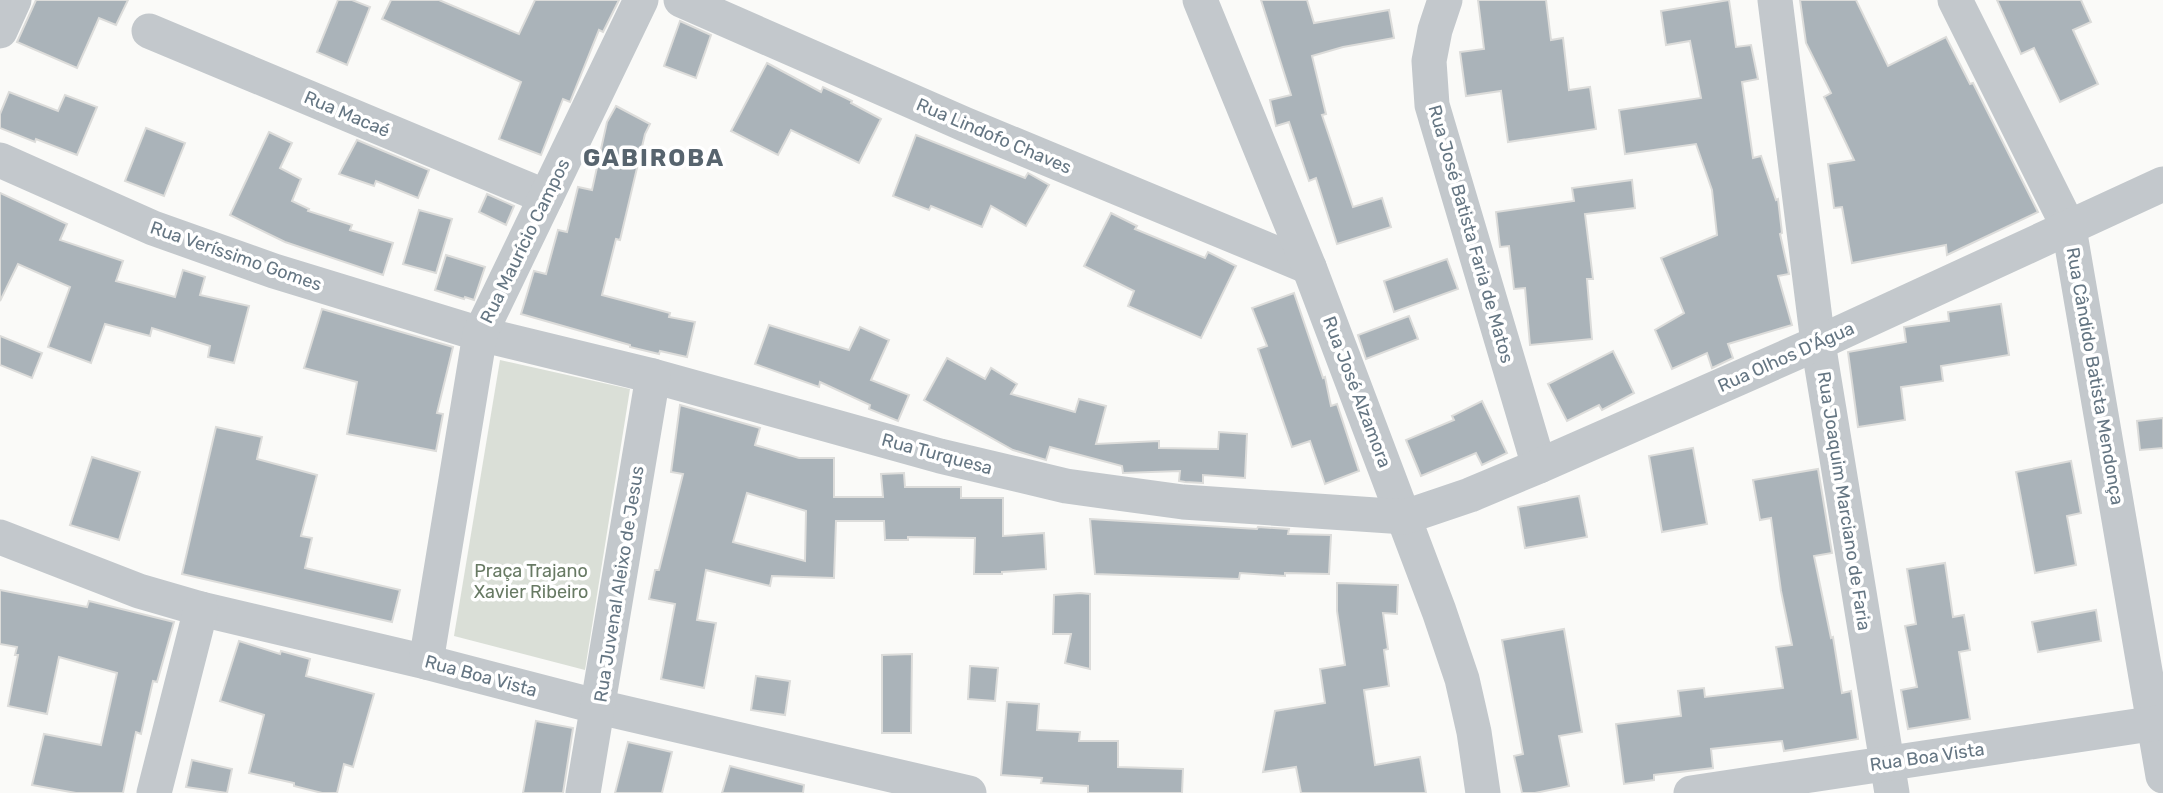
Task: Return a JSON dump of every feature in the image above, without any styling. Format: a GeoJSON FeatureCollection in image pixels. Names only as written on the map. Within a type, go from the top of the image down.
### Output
{"type":"FeatureCollection","features":[{"type":"Feature","properties":{"kind":"street"},"geometry":{"type":"LineString","coordinates":[[0,31],[14,0]]}},
{"type":"Feature","properties":{"kind":"street","name":"Rua Maurício Campos"},"geometry":{"type":"LineString","coordinates":[[426,662],[480,334],[641,0]]}},
{"type":"Feature","properties":{"kind":"street","name":"Rua José Alzamora"},"geometry":{"type":"LineString","coordinates":[[1200,0],[1309,267],[1405,517],[1461,679],[1474,732],[1483,793]]}},
{"type":"Feature","properties":{"kind":"street","name":"Rua José Batista Faria de Matos"},"geometry":{"type":"LineString","coordinates":[[1444,0],[1429,61],[1432,105],[1539,466]]}},
{"type":"Feature","properties":{"kind":"street","name":"Rua Joaquim Marciano de Faria"},"geometry":{"type":"LineString","coordinates":[[1776,0],[1818,343],[1889,778]]}},
{"type":"Feature","properties":{"kind":"street","name":"Rua Cândido Batista Mendonça"},"geometry":{"type":"LineString","coordinates":[[1955,0],[2069,228],[2159,723],[2163,776]]}},
{"type":"Feature","properties":{"kind":"street","name":"Rua Lindofo Chaves"},"geometry":{"type":"LineString","coordinates":[[685,1],[964,124],[1309,267]]}},
{"type":"Feature","properties":{"kind":"street","name":"Rua Macaé"},"geometry":{"type":"LineString","coordinates":[[149,31],[546,197]]}},
{"type":"Feature","properties":{"kind":"street","name":"Rua Veríssimo Gomes"},"geometry":{"type":"LineString","coordinates":[[0,160],[153,228],[274,271],[480,334]]}},
{"type":"Feature","properties":{"kind":"street","name":"Rua Olhos D'Água"},"geometry":{"type":"LineString","coordinates":[[1405,517],[1470,495],[1539,466],[1818,343],[2163,184]]}},
{"type":"Feature","properties":{"kind":"street","name":"Rua Turquesa"},"geometry":{"type":"LineString","coordinates":[[480,334],[653,376],[940,456],[1066,486],[1183,502],[1405,517]]}},
{"type":"Feature","properties":{"kind":"street","name":"Rua Juvenal Aleixo de Jesus"},"geometry":{"type":"LineString","coordinates":[[583,793],[653,376]]}},
{"type":"Feature","properties":{"kind":"street","name":"Rua Boa Vista"},"geometry":{"type":"LineString","coordinates":[[0,537],[139,591],[201,609],[426,662],[599,707],[969,793]]}},
{"type":"Feature","properties":{"kind":"street"},"geometry":{"type":"LineString","coordinates":[[154,793],[201,609]]}},
{"type":"Feature","properties":{"kind":"street","name":"Rua Boa Vista"},"geometry":{"type":"LineString","coordinates":[[1691,793],[1889,778],[2159,723]]}},
{"type":"Feature","properties":{"kind":"green space","name":"Praça Trajano Xavier Ribeiro"},"geometry":{"type":"Polygon","coordinates":[[[500,360],[630,389],[585,670],[454,636],[500,360]]]}},
{"type":"Feature","properties":{"kind":"building"},"geometry":{"type":"Polygon","coordinates":[[[36,0],[128,0],[116,25],[99,18],[77,68],[17,42],[36,0]]]}},
{"type":"Feature","properties":{"kind":"building"},"geometry":{"type":"Polygon","coordinates":[[[338,0],[352,0],[370,7],[347,65],[317,52],[338,0]]]}},
{"type":"Feature","properties":{"kind":"building"},"geometry":{"type":"Polygon","coordinates":[[[391,0],[439,0],[519,34],[535,0],[619,0],[603,32],[599,30],[570,102],[563,99],[541,155],[499,139],[521,82],[382,19],[391,0]]]}},
{"type":"Feature","properties":{"kind":"building"},"geometry":{"type":"Polygon","coordinates":[[[1261,0],[1307,0],[1314,23],[1389,10],[1394,38],[1343,47],[1312,56],[1326,114],[1322,115],[1353,207],[1382,198],[1391,227],[1337,244],[1316,178],[1309,181],[1289,122],[1276,126],[1270,100],[1291,95],[1261,0]]]}},
{"type":"Feature","properties":{"kind":"building"},"geometry":{"type":"Polygon","coordinates":[[[1478,0],[1546,0],[1551,40],[1563,38],[1569,90],[1590,87],[1596,129],[1508,142],[1501,91],[1466,96],[1460,52],[1484,49],[1478,0]]]}},
{"type":"Feature","properties":{"kind":"building"},"geometry":{"type":"Polygon","coordinates":[[[1729,0],[1736,47],[1751,45],[1758,79],[1742,82],[1753,158],[1761,156],[1776,200],[1778,199],[1780,234],[1789,274],[1778,276],[1792,325],[1728,344],[1733,358],[1712,368],[1707,353],[1672,369],[1655,330],[1684,313],[1661,258],[1717,235],[1712,190],[1696,144],[1625,154],[1619,110],[1701,98],[1690,41],[1666,45],[1661,11],[1729,0]]]}},
{"type":"Feature","properties":{"kind":"building"},"geometry":{"type":"Polygon","coordinates":[[[1800,0],[1856,0],[1888,66],[1946,37],[1970,84],[1973,83],[2038,212],[1947,255],[1946,245],[1852,263],[1842,207],[1834,208],[1828,164],[1854,160],[1824,97],[1831,93],[1806,43],[1800,0]]]}},
{"type":"Feature","properties":{"kind":"building"},"geometry":{"type":"Polygon","coordinates":[[[1997,0],[2081,0],[2091,22],[2073,30],[2098,84],[2060,102],[2034,48],[2021,54],[1997,0]]]}},
{"type":"Feature","properties":{"kind":"building"},"geometry":{"type":"Polygon","coordinates":[[[680,21],[711,35],[696,78],[664,66],[680,21]]]}},
{"type":"Feature","properties":{"kind":"building"},"geometry":{"type":"Polygon","coordinates":[[[767,63],[821,92],[823,87],[852,101],[851,103],[881,119],[859,163],[791,130],[778,155],[731,131],[767,63]]]}},
{"type":"Feature","properties":{"kind":"building"},"geometry":{"type":"Polygon","coordinates":[[[9,92],[58,111],[65,95],[97,107],[77,155],[0,128],[0,114],[9,92]]]}},
{"type":"Feature","properties":{"kind":"building"},"geometry":{"type":"Polygon","coordinates":[[[616,106],[650,124],[645,134],[620,240],[616,239],[602,295],[670,313],[669,317],[695,322],[687,357],[630,347],[521,314],[534,271],[546,274],[558,230],[567,232],[578,187],[592,190],[607,122],[616,106]]]}},
{"type":"Feature","properties":{"kind":"building"},"geometry":{"type":"Polygon","coordinates":[[[146,128],[185,143],[164,196],[125,181],[146,128]]]}},
{"type":"Feature","properties":{"kind":"building"},"geometry":{"type":"Polygon","coordinates":[[[269,132],[292,143],[280,168],[301,179],[292,201],[309,209],[308,211],[352,225],[350,230],[393,243],[383,275],[285,242],[230,215],[269,132]]]}},
{"type":"Feature","properties":{"kind":"building"},"geometry":{"type":"Polygon","coordinates":[[[916,135],[1025,178],[1028,173],[1049,185],[1026,226],[991,206],[982,227],[931,206],[929,210],[893,196],[916,135]]]}},
{"type":"Feature","properties":{"kind":"building"},"geometry":{"type":"Polygon","coordinates":[[[357,140],[429,170],[418,198],[376,181],[374,186],[339,174],[357,140]]]}},
{"type":"Feature","properties":{"kind":"building"},"geometry":{"type":"Polygon","coordinates":[[[1632,180],[1635,208],[1585,214],[1593,279],[1587,279],[1592,339],[1530,345],[1525,288],[1514,289],[1509,246],[1500,247],[1496,212],[1574,201],[1572,188],[1632,180]]]}},
{"type":"Feature","properties":{"kind":"building"},"geometry":{"type":"Polygon","coordinates":[[[0,193],[67,224],[60,240],[123,261],[116,281],[175,297],[183,270],[205,277],[200,295],[249,306],[234,363],[208,357],[210,346],[152,328],[150,336],[105,324],[91,363],[48,347],[70,287],[18,264],[0,301],[0,193]]]}},
{"type":"Feature","properties":{"kind":"building"},"geometry":{"type":"Polygon","coordinates":[[[487,194],[514,206],[506,225],[479,212],[487,194]]]}},
{"type":"Feature","properties":{"kind":"building"},"geometry":{"type":"Polygon","coordinates":[[[419,210],[452,219],[436,273],[403,264],[419,210]]]}},
{"type":"Feature","properties":{"kind":"building"},"geometry":{"type":"Polygon","coordinates":[[[1111,213],[1137,226],[1135,229],[1205,258],[1208,252],[1236,266],[1201,338],[1128,306],[1134,291],[1084,266],[1111,213]]]}},
{"type":"Feature","properties":{"kind":"building"},"geometry":{"type":"Polygon","coordinates":[[[446,255],[485,267],[474,300],[435,290],[446,255]]]}},
{"type":"Feature","properties":{"kind":"building"},"geometry":{"type":"Polygon","coordinates":[[[1447,259],[1458,289],[1394,312],[1384,281],[1447,259]]]}},
{"type":"Feature","properties":{"kind":"building"},"geometry":{"type":"Polygon","coordinates":[[[1294,293],[1323,378],[1325,377],[1331,406],[1337,404],[1359,471],[1325,484],[1310,441],[1292,447],[1258,349],[1267,346],[1252,308],[1294,293]]]}},
{"type":"Feature","properties":{"kind":"building"},"geometry":{"type":"Polygon","coordinates":[[[2001,304],[2009,355],[1941,366],[1943,381],[1901,387],[1905,420],[1858,427],[1848,352],[1906,342],[1904,327],[1949,321],[1948,312],[2001,304]]]}},
{"type":"Feature","properties":{"kind":"building"},"geometry":{"type":"Polygon","coordinates":[[[322,309],[453,347],[437,413],[443,414],[436,451],[347,434],[357,382],[304,368],[322,309]]]}},
{"type":"Feature","properties":{"kind":"building"},"geometry":{"type":"Polygon","coordinates":[[[1409,316],[1418,339],[1366,359],[1358,335],[1409,316]]]}},
{"type":"Feature","properties":{"kind":"building"},"geometry":{"type":"Polygon","coordinates":[[[769,325],[849,350],[860,327],[889,340],[871,380],[909,395],[898,421],[869,409],[870,405],[820,382],[819,387],[755,364],[769,325]]]}},
{"type":"Feature","properties":{"kind":"building"},"geometry":{"type":"Polygon","coordinates":[[[0,336],[42,353],[32,378],[0,365],[0,336]]]}},
{"type":"Feature","properties":{"kind":"building"},"geometry":{"type":"Polygon","coordinates":[[[1613,351],[1634,393],[1602,410],[1599,405],[1567,421],[1548,384],[1613,351]]]}},
{"type":"Feature","properties":{"kind":"building"},"geometry":{"type":"Polygon","coordinates":[[[947,358],[985,379],[991,368],[1017,384],[1011,394],[1075,412],[1079,399],[1106,406],[1096,444],[1159,441],[1159,448],[1218,449],[1219,432],[1247,434],[1245,478],[1203,475],[1203,483],[1185,482],[1179,481],[1180,471],[1123,473],[1122,466],[1050,447],[1046,460],[1013,450],[924,400],[947,358]]]}},
{"type":"Feature","properties":{"kind":"building"},"geometry":{"type":"Polygon","coordinates":[[[1482,401],[1507,453],[1482,465],[1476,453],[1421,476],[1406,440],[1454,420],[1452,416],[1482,401]]]}},
{"type":"Feature","properties":{"kind":"building"},"geometry":{"type":"Polygon","coordinates":[[[680,405],[760,428],[755,445],[799,458],[834,458],[834,497],[883,497],[881,474],[904,473],[905,487],[961,487],[961,498],[1003,498],[1003,536],[1044,533],[1046,569],[974,574],[975,538],[908,537],[908,540],[885,540],[884,521],[836,521],[834,578],[772,576],[770,586],[706,570],[697,620],[716,623],[704,688],[661,679],[675,604],[649,599],[683,474],[671,472],[680,405]],[[747,493],[733,542],[805,561],[806,511],[747,493]]]}},
{"type":"Feature","properties":{"kind":"building"},"geometry":{"type":"Polygon","coordinates":[[[2163,418],[2163,448],[2140,450],[2137,421],[2163,418]]]}},
{"type":"Feature","properties":{"kind":"building"},"geometry":{"type":"Polygon","coordinates":[[[216,427],[262,437],[257,459],[317,475],[301,536],[312,538],[305,568],[400,590],[392,622],[182,574],[216,427]]]}},
{"type":"Feature","properties":{"kind":"building"},"geometry":{"type":"Polygon","coordinates":[[[1693,448],[1707,524],[1662,532],[1649,456],[1693,448]]]}},
{"type":"Feature","properties":{"kind":"building"},"geometry":{"type":"Polygon","coordinates":[[[92,457],[140,472],[119,540],[70,525],[92,457]]]}},
{"type":"Feature","properties":{"kind":"building"},"geometry":{"type":"Polygon","coordinates":[[[2071,461],[2081,513],[2067,516],[2076,565],[2035,573],[2016,472],[2071,461]]]}},
{"type":"Feature","properties":{"kind":"building"},"geometry":{"type":"Polygon","coordinates":[[[1818,469],[1832,553],[1814,556],[1831,638],[1833,637],[1842,693],[1851,691],[1858,739],[1784,751],[1782,741],[1711,749],[1713,768],[1654,775],[1654,780],[1624,784],[1616,724],[1681,716],[1678,691],[1704,688],[1705,697],[1783,688],[1776,647],[1792,645],[1771,518],[1760,520],[1753,480],[1818,469]]]}},
{"type":"Feature","properties":{"kind":"building"},"geometry":{"type":"Polygon","coordinates":[[[1579,496],[1587,537],[1525,548],[1518,507],[1579,496]]]}},
{"type":"Feature","properties":{"kind":"building"},"geometry":{"type":"Polygon","coordinates":[[[1090,519],[1289,529],[1288,534],[1331,535],[1329,574],[1285,573],[1285,576],[1240,573],[1239,579],[1095,574],[1090,519]]]}},
{"type":"Feature","properties":{"kind":"building"},"geometry":{"type":"Polygon","coordinates":[[[1945,563],[1953,617],[1964,615],[1970,650],[1959,652],[1970,719],[1908,729],[1901,690],[1917,687],[1905,626],[1916,624],[1907,569],[1945,563]]]}},
{"type":"Feature","properties":{"kind":"building"},"geometry":{"type":"Polygon","coordinates":[[[1337,583],[1398,585],[1397,614],[1383,613],[1389,686],[1364,690],[1375,765],[1420,757],[1426,793],[1301,793],[1296,767],[1263,772],[1275,711],[1325,703],[1320,669],[1345,665],[1337,611],[1337,583]]]}},
{"type":"Feature","properties":{"kind":"building"},"geometry":{"type":"Polygon","coordinates":[[[0,590],[87,607],[89,601],[174,622],[157,682],[153,681],[141,734],[136,732],[123,793],[76,793],[32,785],[44,734],[101,745],[117,673],[59,657],[47,714],[8,706],[18,655],[15,655],[17,647],[0,644],[0,590]]]}},
{"type":"Feature","properties":{"kind":"building"},"geometry":{"type":"Polygon","coordinates":[[[1090,594],[1090,669],[1065,663],[1071,634],[1053,634],[1054,595],[1090,594]]]}},
{"type":"Feature","properties":{"kind":"building"},"geometry":{"type":"Polygon","coordinates":[[[2096,610],[2101,641],[2038,652],[2032,622],[2096,610]]]}},
{"type":"Feature","properties":{"kind":"building"},"geometry":{"type":"Polygon","coordinates":[[[1564,629],[1582,732],[1559,736],[1569,786],[1522,793],[1514,756],[1523,754],[1502,640],[1564,629]]]}},
{"type":"Feature","properties":{"kind":"building"},"geometry":{"type":"Polygon","coordinates":[[[239,641],[280,654],[281,651],[310,659],[306,676],[374,694],[353,767],[344,764],[337,793],[322,793],[294,786],[294,783],[249,773],[264,715],[220,701],[239,641]]]}},
{"type":"Feature","properties":{"kind":"building"},"geometry":{"type":"Polygon","coordinates":[[[912,654],[911,733],[882,733],[882,655],[912,654]]]}},
{"type":"Feature","properties":{"kind":"building"},"geometry":{"type":"Polygon","coordinates":[[[970,666],[998,668],[995,701],[968,699],[970,666]]]}},
{"type":"Feature","properties":{"kind":"building"},"geometry":{"type":"Polygon","coordinates":[[[756,676],[790,681],[785,715],[751,710],[756,676]]]}},
{"type":"Feature","properties":{"kind":"building"},"geometry":{"type":"Polygon","coordinates":[[[1007,702],[1039,704],[1037,730],[1080,732],[1079,741],[1118,741],[1118,767],[1183,769],[1182,793],[1088,793],[1088,786],[1041,783],[1042,778],[1001,775],[1007,702]]]}},
{"type":"Feature","properties":{"kind":"building"},"geometry":{"type":"Polygon","coordinates":[[[536,721],[573,728],[563,793],[523,793],[536,721]]]}},
{"type":"Feature","properties":{"kind":"building"},"geometry":{"type":"Polygon","coordinates":[[[628,742],[672,752],[662,793],[615,793],[628,742]]]}},
{"type":"Feature","properties":{"kind":"building"},"geometry":{"type":"Polygon","coordinates":[[[192,760],[232,769],[227,793],[186,787],[192,760]]]}},
{"type":"Feature","properties":{"kind":"building"},"geometry":{"type":"Polygon","coordinates":[[[730,766],[804,785],[803,793],[722,793],[730,766]]]}},
{"type":"Feature","properties":{"kind":"district","name":"GABIROBA"},"geometry":{"type":"Point","coordinates":[654,158]}}]}
